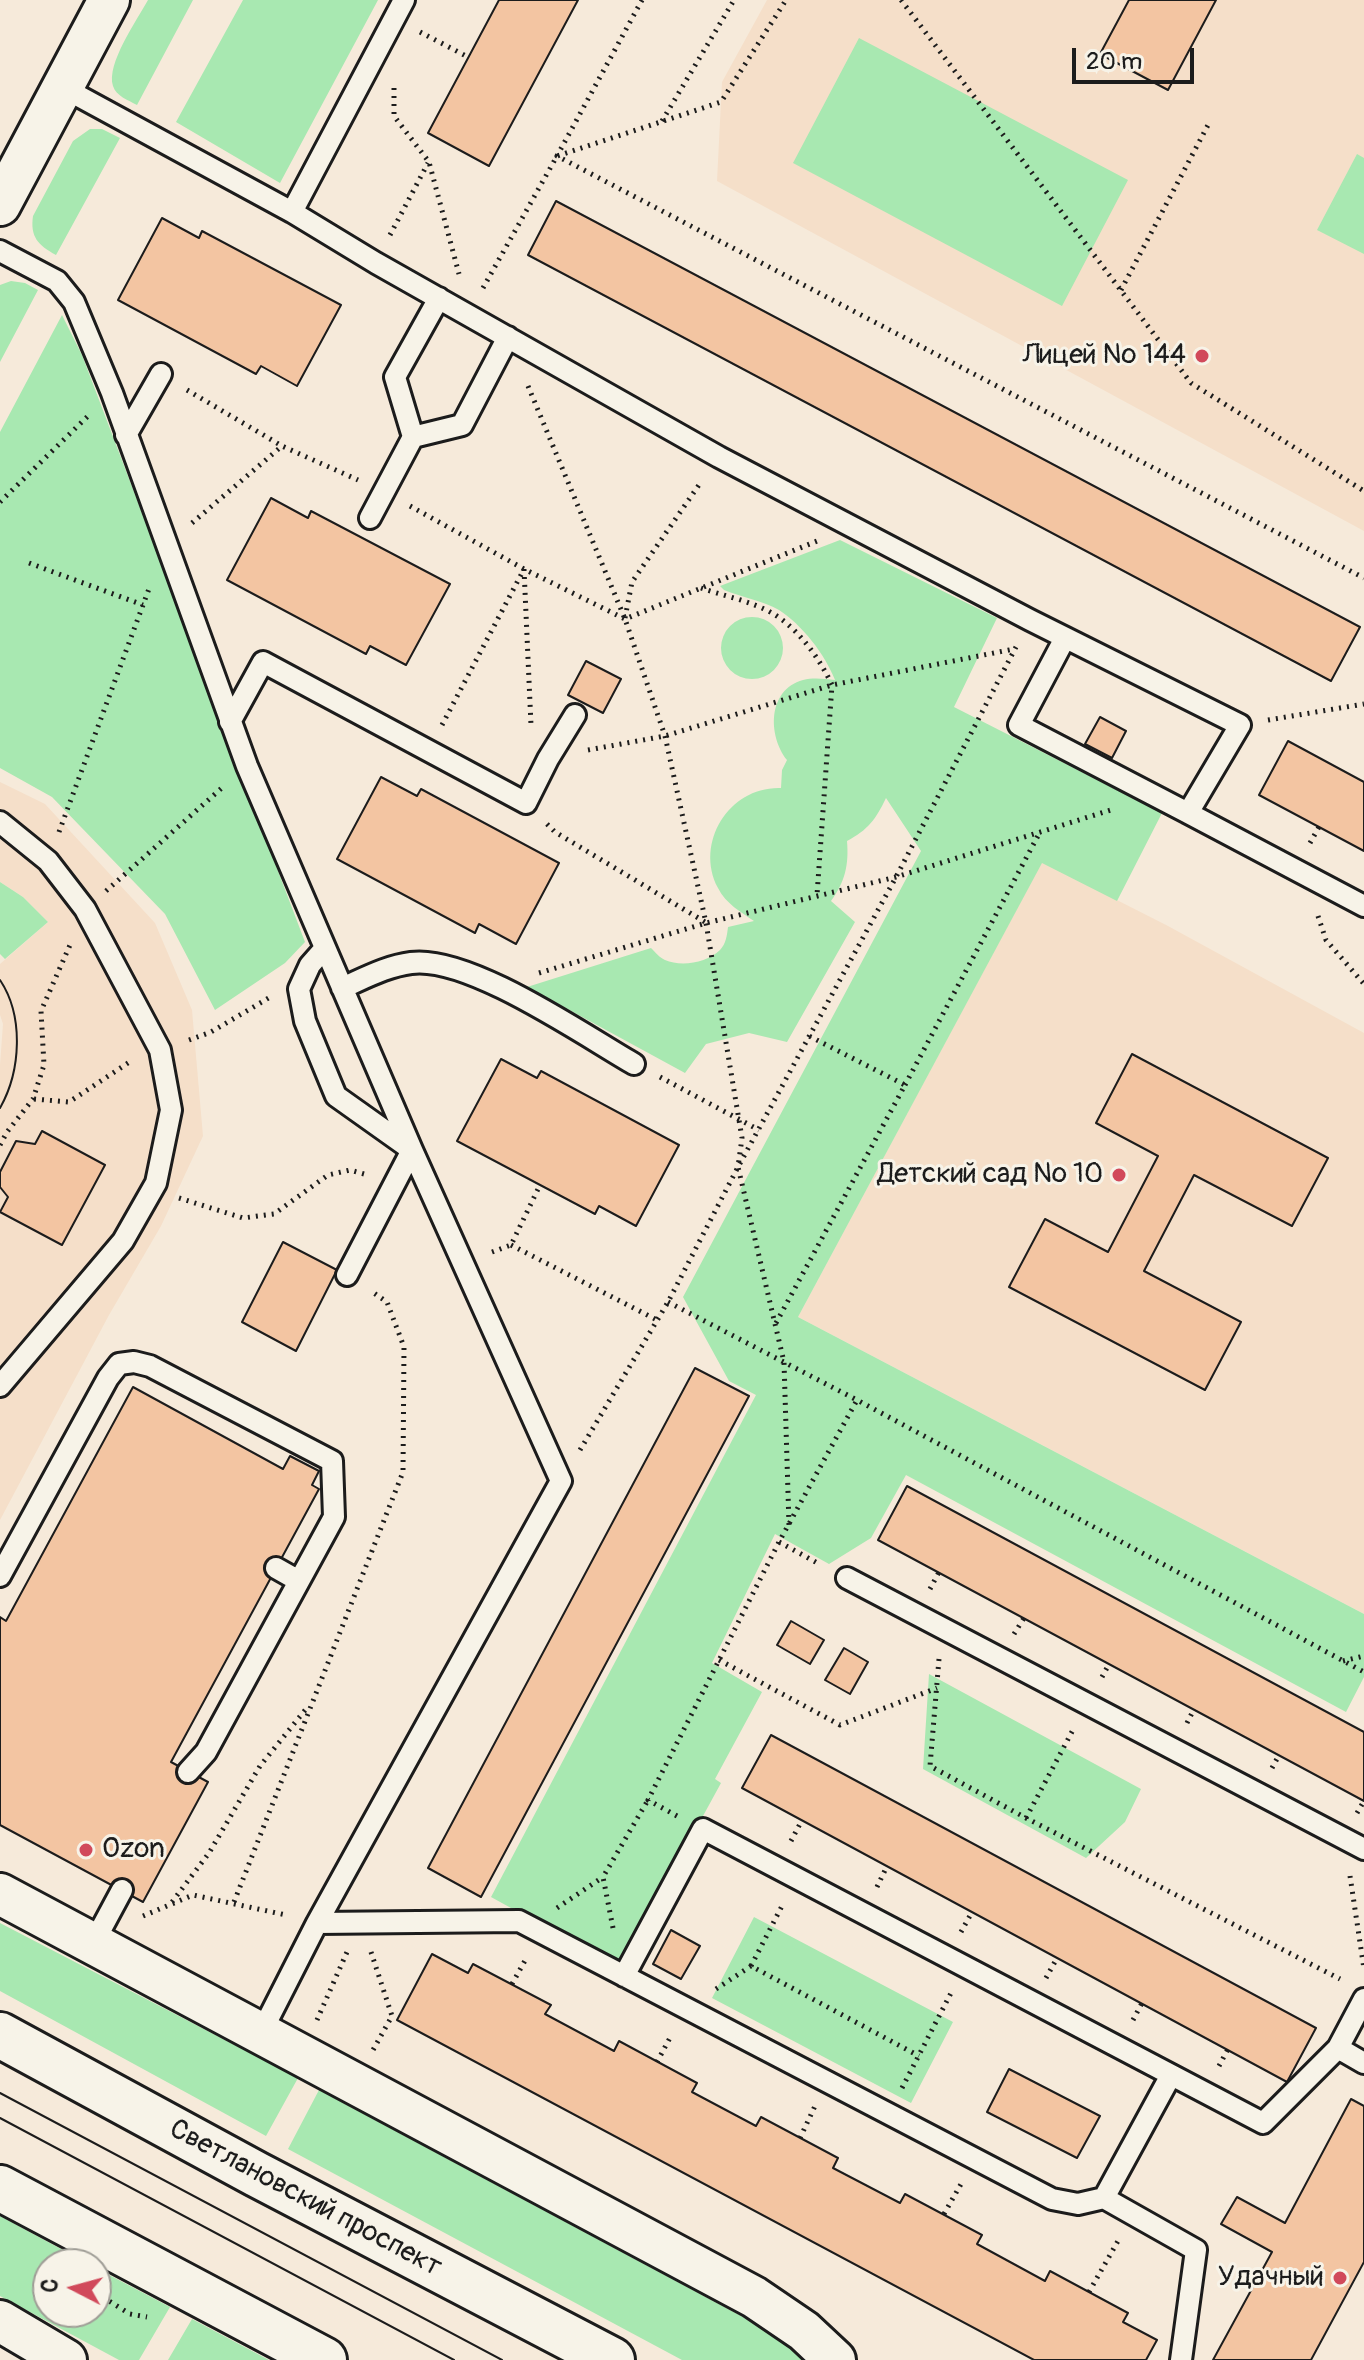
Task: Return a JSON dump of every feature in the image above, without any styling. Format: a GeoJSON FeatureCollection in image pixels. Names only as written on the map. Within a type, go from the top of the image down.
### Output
{"type":"FeatureCollection","features":[{"type":"Feature","properties":{"kind":"main road","name":"Светлановский проспект"},"geometry":{"type":"LineString","coordinates":[[0,2035],[256,2174],[612,2360]]}},
{"type":"Feature","properties":{"kind":"main road"},"geometry":{"type":"LineString","coordinates":[[0,2188],[324,2360]]}},
{"type":"Feature","properties":{"kind":"street"},"geometry":{"type":"LineString","coordinates":[[0,205],[109,0]]}},
{"type":"Feature","properties":{"kind":"street"},"geometry":{"type":"LineString","coordinates":[[0,1894],[754,2297],[804,2331],[835,2360]]}},
{"type":"Feature","properties":{"kind":"street"},"geometry":{"type":"LineString","coordinates":[[0,2321],[66,2360]]}},
{"type":"Feature","properties":{"kind":"lane"},"geometry":{"type":"LineString","coordinates":[[292,212],[399,9]]}},
{"type":"Feature","properties":{"kind":"lane"},"geometry":{"type":"LineString","coordinates":[[62,87],[292,212],[376,263],[719,457],[1030,620],[1240,725],[1188,813]]}},
{"type":"Feature","properties":{"kind":"lane"},"geometry":{"type":"LineString","coordinates":[[0,251],[57,281],[74,302],[112,393],[247,766],[412,1150],[561,1481],[317,1923],[261,2033]]}},
{"type":"Feature","properties":{"kind":"lane"},"geometry":{"type":"LineString","coordinates":[[370,518],[413,437],[395,377],[439,298]]}},
{"type":"Feature","properties":{"kind":"lane"},"geometry":{"type":"LineString","coordinates":[[413,437],[462,425],[508,337]]}},
{"type":"Feature","properties":{"kind":"lane"},"geometry":{"type":"LineString","coordinates":[[126,435],[161,374]]}},
{"type":"Feature","properties":{"kind":"lane"},"geometry":{"type":"LineString","coordinates":[[1065,638],[1019,725],[1364,906]]}},
{"type":"Feature","properties":{"kind":"lane"},"geometry":{"type":"LineString","coordinates":[[230,722],[263,662],[526,803],[575,715]]}},
{"type":"Feature","properties":{"kind":"lane"},"geometry":{"type":"LineString","coordinates":[[0,822],[48,861],[85,909],[160,1050],[171,1110],[156,1183],[123,1241],[0,1386]]}},
{"type":"Feature","properties":{"kind":"lane"},"geometry":{"type":"LineString","coordinates":[[325,948],[310,965],[299,989],[305,1021],[336,1096],[412,1150]]}},
{"type":"Feature","properties":{"kind":"lane"},"geometry":{"type":"LineString","coordinates":[[342,988],[384,969],[414,962],[450,966],[482,977],[634,1064]]}},
{"type":"Feature","properties":{"kind":"lane"},"geometry":{"type":"LineString","coordinates":[[347,1275],[412,1150]]}},
{"type":"Feature","properties":{"kind":"lane"},"geometry":{"type":"LineString","coordinates":[[0,1576],[108,1378],[119,1364],[134,1362],[150,1366],[332,1461],[334,1517],[206,1752],[188,1772]]}},
{"type":"Feature","properties":{"kind":"lane"},"geometry":{"type":"LineString","coordinates":[[276,1568],[299,1581]]}},
{"type":"Feature","properties":{"kind":"lane"},"geometry":{"type":"LineString","coordinates":[[847,1578],[941,1630],[1364,1849]]}},
{"type":"Feature","properties":{"kind":"lane"},"geometry":{"type":"LineString","coordinates":[[624,1976],[703,1829],[1263,2123],[1338,2048],[1357,1992]]}},
{"type":"Feature","properties":{"kind":"lane"},"geometry":{"type":"LineString","coordinates":[[93,1944],[122,1890]]}},
{"type":"Feature","properties":{"kind":"lane"},"geometry":{"type":"LineString","coordinates":[[317,1923],[519,1921],[1052,2199],[1078,2204],[1104,2198],[1196,2250],[1181,2360]]}},
{"type":"Feature","properties":{"kind":"lane"},"geometry":{"type":"LineString","coordinates":[[1338,2048],[1364,2063]]}},
{"type":"Feature","properties":{"kind":"lane"},"geometry":{"type":"LineString","coordinates":[[1104,2198],[1171,2075]]}},
{"type":"Feature","properties":{"kind":"path"},"geometry":{"type":"LineString","coordinates":[[469,314],[642,0]]}},
{"type":"Feature","properties":{"kind":"path"},"geometry":{"type":"LineString","coordinates":[[662,122],[734,0]]}},
{"type":"Feature","properties":{"kind":"path"},"geometry":{"type":"LineString","coordinates":[[557,156],[721,102],[786,0]]}},
{"type":"Feature","properties":{"kind":"path"},"geometry":{"type":"LineString","coordinates":[[901,0],[1191,383],[1364,491]]}},
{"type":"Feature","properties":{"kind":"path"},"geometry":{"type":"LineString","coordinates":[[399,9],[468,57]]}},
{"type":"Feature","properties":{"kind":"path"},"geometry":{"type":"LineString","coordinates":[[375,56],[394,71],[394,116],[429,162],[469,314]]}},
{"type":"Feature","properties":{"kind":"path"},"geometry":{"type":"LineString","coordinates":[[1121,290],[1208,125]]}},
{"type":"Feature","properties":{"kind":"path"},"geometry":{"type":"LineString","coordinates":[[557,156],[1364,578]]}},
{"type":"Feature","properties":{"kind":"path"},"geometry":{"type":"LineString","coordinates":[[376,263],[429,162]]}},
{"type":"Feature","properties":{"kind":"path"},"geometry":{"type":"LineString","coordinates":[[508,337],[625,619],[665,736],[706,923],[742,1138],[738,1167],[784,1362],[789,1525]]}},
{"type":"Feature","properties":{"kind":"path"},"geometry":{"type":"LineString","coordinates":[[161,374],[282,446],[384,492],[524,569],[625,619],[855,526]]}},
{"type":"Feature","properties":{"kind":"path"},"geometry":{"type":"LineString","coordinates":[[0,502],[112,393]]}},
{"type":"Feature","properties":{"kind":"path"},"geometry":{"type":"LineString","coordinates":[[48,861],[165,546],[282,446]]}},
{"type":"Feature","properties":{"kind":"path"},"geometry":{"type":"LineString","coordinates":[[625,619],[632,582],[719,457]]}},
{"type":"Feature","properties":{"kind":"path"},"geometry":{"type":"LineString","coordinates":[[29,563],[143,605]]}},
{"type":"Feature","properties":{"kind":"path"},"geometry":{"type":"LineString","coordinates":[[428,751],[524,569]]}},
{"type":"Feature","properties":{"kind":"path"},"geometry":{"type":"LineString","coordinates":[[524,569],[532,745],[548,759],[665,736],[832,685],[1015,649]]}},
{"type":"Feature","properties":{"kind":"path"},"geometry":{"type":"LineString","coordinates":[[700,588],[774,614],[800,638],[823,666],[832,685],[817,895]]}},
{"type":"Feature","properties":{"kind":"path"},"geometry":{"type":"LineString","coordinates":[[561,1481],[668,1302],[1030,620]]}},
{"type":"Feature","properties":{"kind":"path"},"geometry":{"type":"LineString","coordinates":[[1240,725],[1364,704]]}},
{"type":"Feature","properties":{"kind":"path"},"geometry":{"type":"LineString","coordinates":[[497,986],[706,923],[896,877],[1157,797]]}},
{"type":"Feature","properties":{"kind":"path"},"geometry":{"type":"LineString","coordinates":[[526,803],[555,832],[706,923]]}},
{"type":"Feature","properties":{"kind":"path"},"geometry":{"type":"LineString","coordinates":[[776,1324],[1041,831]]}},
{"type":"Feature","properties":{"kind":"path"},"geometry":{"type":"LineString","coordinates":[[1302,872],[1326,940],[1364,984]]}},
{"type":"Feature","properties":{"kind":"path"},"geometry":{"type":"LineString","coordinates":[[809,1036],[905,1085]]}},
{"type":"Feature","properties":{"kind":"path"},"geometry":{"type":"LineString","coordinates":[[634,1064],[759,1130]]}},
{"type":"Feature","properties":{"kind":"path"},"geometry":{"type":"LineString","coordinates":[[152,1189],[243,1218],[274,1214],[328,1175],[350,1170],[395,1183]]}},
{"type":"Feature","properties":{"kind":"path"},"geometry":{"type":"LineString","coordinates":[[463,1264],[511,1245],[540,1185]]}},
{"type":"Feature","properties":{"kind":"path"},"geometry":{"type":"LineString","coordinates":[[511,1245],[657,1320]]}},
{"type":"Feature","properties":{"kind":"path"},"geometry":{"type":"LineString","coordinates":[[234,1902],[403,1472],[404,1347],[387,1302],[347,1275]]}},
{"type":"Feature","properties":{"kind":"path"},"geometry":{"type":"LineString","coordinates":[[668,1302],[1364,1672]]}},
{"type":"Feature","properties":{"kind":"path"},"geometry":{"type":"LineString","coordinates":[[624,1976],[603,1877],[648,1800],[779,1542],[857,1400]]}},
{"type":"Feature","properties":{"kind":"path"},"geometry":{"type":"LineString","coordinates":[[779,1542],[847,1578]]}},
{"type":"Feature","properties":{"kind":"path"},"geometry":{"type":"LineString","coordinates":[[941,1630],[930,1766],[1357,1992]]}},
{"type":"Feature","properties":{"kind":"path"},"geometry":{"type":"LineString","coordinates":[[1343,1661],[1364,1656]]}},
{"type":"Feature","properties":{"kind":"path"},"geometry":{"type":"LineString","coordinates":[[719,1660],[840,1725],[937,1688]]}},
{"type":"Feature","properties":{"kind":"path"},"geometry":{"type":"LineString","coordinates":[[1026,1818],[1109,1664]]}},
{"type":"Feature","properties":{"kind":"path"},"geometry":{"type":"LineString","coordinates":[[172,1902],[209,1853],[260,1766],[311,1703]]}},
{"type":"Feature","properties":{"kind":"path"},"geometry":{"type":"LineString","coordinates":[[648,1800],[703,1829]]}},
{"type":"Feature","properties":{"kind":"path"},"geometry":{"type":"LineString","coordinates":[[1364,1801],[1345,1838],[1364,1970]]}},
{"type":"Feature","properties":{"kind":"path"},"geometry":{"type":"LineString","coordinates":[[657,2062],[685,2008],[751,1966],[796,1878]]}},
{"type":"Feature","properties":{"kind":"path"},"geometry":{"type":"LineString","coordinates":[[135,1920],[193,1895],[317,1923]]}},
{"type":"Feature","properties":{"kind":"path"},"geometry":{"type":"LineString","coordinates":[[315,2025],[360,1922]]}},
{"type":"Feature","properties":{"kind":"path"},"geometry":{"type":"LineString","coordinates":[[360,1922],[392,2016],[369,2057]]}},
{"type":"Feature","properties":{"kind":"path"},"geometry":{"type":"LineString","coordinates":[[751,1966],[919,2056]]}},
{"type":"Feature","properties":{"kind":"path"},"geometry":{"type":"LineString","coordinates":[[888,2114],[964,1967]]}},
{"type":"Feature","properties":{"kind":"path"},"geometry":{"type":"LineString","coordinates":[[1089,2292],[1133,2215]]}},
{"type":"Feature","properties":{"kind":"shaded area","name":"Лицей № 144"},"geometry":{"type":"Polygon","coordinates":[[[767,0],[1364,0],[1364,531],[717,181],[722,82],[767,0]]]}},
{"type":"Feature","properties":{"kind":"shaded area"},"geometry":{"type":"Polygon","coordinates":[[[0,782],[45,804],[155,923],[192,1010],[203,1136],[161,1226],[109,1315],[0,1520],[0,1065],[3,1024],[0,1015],[0,964],[48,922],[23,897],[0,882],[0,782]]]}},
{"type":"Feature","properties":{"kind":"shaded area","name":"Детский сад № 10"},"geometry":{"type":"Polygon","coordinates":[[[1042,862],[1168,926],[1364,1033],[1364,1614],[798,1317],[1042,862]]]}},
{"type":"Feature","properties":{"kind":"green space"},"geometry":{"type":"Polygon","coordinates":[[[148,0],[193,0],[137,105],[117,92],[112,77],[118,54],[148,0]]]}},
{"type":"Feature","properties":{"kind":"green space"},"geometry":{"type":"Polygon","coordinates":[[[243,0],[378,0],[280,183],[176,122],[243,0]]]}},
{"type":"Feature","properties":{"kind":"green space"},"geometry":{"type":"Polygon","coordinates":[[[859,38],[1128,180],[1062,306],[793,163],[859,38]]]}},
{"type":"Feature","properties":{"kind":"green space"},"geometry":{"type":"Polygon","coordinates":[[[90,129],[102,129],[120,138],[56,255],[37,240],[33,216],[73,141],[90,129]]]}},
{"type":"Feature","properties":{"kind":"green space"},"geometry":{"type":"Polygon","coordinates":[[[1357,154],[1364,158],[1364,254],[1317,230],[1357,154]]]}},
{"type":"Feature","properties":{"kind":"green space"},"geometry":{"type":"Polygon","coordinates":[[[11,281],[25,283],[38,290],[0,362],[0,285],[11,281]]]}},
{"type":"Feature","properties":{"kind":"green space"},"geometry":{"type":"Polygon","coordinates":[[[62,315],[82,355],[305,942],[285,963],[215,1010],[165,914],[52,797],[0,768],[0,432],[62,315]]]}},
{"type":"Feature","properties":{"kind":"green space"},"geometry":{"type":"Polygon","coordinates":[[[840,540],[997,618],[954,707],[1162,813],[1117,901],[1042,863],[798,1317],[1364,1614],[1364,1677],[1346,1712],[906,1475],[871,1538],[829,1564],[775,1534],[712,1663],[762,1692],[715,1779],[721,1783],[620,1968],[491,1897],[756,1395],[729,1381],[683,1297],[921,851],[886,798],[871,823],[847,841],[845,873],[831,901],[855,922],[787,1042],[749,1033],[706,1044],[685,1073],[527,987],[651,948],[661,958],[671,962],[701,961],[722,948],[728,927],[754,921],[729,903],[718,888],[712,870],[714,836],[721,820],[746,796],[781,788],[782,770],[787,760],[776,739],[774,715],[783,693],[803,680],[835,680],[819,650],[788,616],[720,586],[840,540]]]}},
{"type":"Feature","properties":{"kind":"green space"},"geometry":{"type":"Polygon","coordinates":[[[752,617],[774,626],[783,648],[774,670],[752,679],[730,670],[721,648],[730,626],[752,617]]]}},
{"type":"Feature","properties":{"kind":"green space"},"geometry":{"type":"Polygon","coordinates":[[[0,882],[23,897],[48,922],[5,959],[0,954],[0,882]]]}},
{"type":"Feature","properties":{"kind":"green space"},"geometry":{"type":"Polygon","coordinates":[[[929,1674],[1141,1789],[1125,1822],[1086,1858],[923,1769],[929,1674]]]}},
{"type":"Feature","properties":{"kind":"green space"},"geometry":{"type":"Polygon","coordinates":[[[754,1917],[953,2022],[911,2103],[712,1998],[754,1917]]]}},
{"type":"Feature","properties":{"kind":"green space"},"geometry":{"type":"Polygon","coordinates":[[[0,1923],[298,2078],[266,2136],[0,1991],[0,1923]]]}},
{"type":"Feature","properties":{"kind":"green space"},"geometry":{"type":"Polygon","coordinates":[[[319,2090],[743,2317],[791,2349],[802,2360],[682,2360],[288,2149],[319,2090]]]}},
{"type":"Feature","properties":{"kind":"green space"},"geometry":{"type":"Polygon","coordinates":[[[0,2216],[59,2248],[32,2248],[32,2313],[0,2296],[0,2216]]]}},
{"type":"Feature","properties":{"kind":"green space"},"geometry":{"type":"Polygon","coordinates":[[[112,2276],[170,2307],[139,2360],[119,2360],[60,2328],[112,2328],[112,2276]]]}},
{"type":"Feature","properties":{"kind":"green space"},"geometry":{"type":"Polygon","coordinates":[[[192,2319],[269,2360],[168,2360],[192,2319]]]}},
{"type":"Feature","properties":{"kind":"building"},"geometry":{"type":"Polygon","coordinates":[[[499,0],[578,0],[489,166],[428,133],[499,0]]]}},
{"type":"Feature","properties":{"kind":"building"},"geometry":{"type":"Polygon","coordinates":[[[1129,0],[1216,0],[1168,90],[1100,54],[1129,0]]]}},
{"type":"Feature","properties":{"kind":"building"},"geometry":{"type":"Polygon","coordinates":[[[556,201],[1360,627],[1331,681],[528,255],[556,201]]]}},
{"type":"Feature","properties":{"kind":"building"},"geometry":{"type":"Polygon","coordinates":[[[162,218],[199,238],[202,231],[341,305],[297,386],[261,366],[256,374],[118,300],[162,218]]]}},
{"type":"Feature","properties":{"kind":"building"},"geometry":{"type":"Polygon","coordinates":[[[271,498],[308,518],[311,511],[450,584],[406,665],[370,646],[366,654],[227,580],[271,498]]]}},
{"type":"Feature","properties":{"kind":"building"},"geometry":{"type":"Polygon","coordinates":[[[586,661],[621,679],[603,713],[568,695],[586,661]]]}},
{"type":"Feature","properties":{"kind":"building"},"geometry":{"type":"Polygon","coordinates":[[[1100,717],[1126,731],[1112,758],[1085,744],[1100,717]]]}},
{"type":"Feature","properties":{"kind":"building"},"geometry":{"type":"Polygon","coordinates":[[[1288,741],[1364,782],[1364,851],[1259,795],[1288,741]]]}},
{"type":"Feature","properties":{"kind":"building"},"geometry":{"type":"Polygon","coordinates":[[[381,777],[417,796],[421,789],[559,863],[516,944],[479,924],[475,933],[337,859],[381,777]]]}},
{"type":"Feature","properties":{"kind":"building"},"geometry":{"type":"Polygon","coordinates":[[[1132,1054],[1328,1158],[1292,1226],[1194,1175],[1144,1271],[1241,1322],[1205,1390],[1009,1287],[1045,1219],[1108,1252],[1158,1156],[1096,1123],[1132,1054]]]}},
{"type":"Feature","properties":{"kind":"building"},"geometry":{"type":"Polygon","coordinates":[[[501,1059],[537,1078],[541,1071],[679,1145],[636,1226],[599,1206],[595,1214],[457,1141],[501,1059]]]}},
{"type":"Feature","properties":{"kind":"building"},"geometry":{"type":"Polygon","coordinates":[[[42,1131],[105,1165],[62,1245],[0,1212],[8,1197],[0,1187],[0,1172],[16,1141],[35,1144],[42,1131]]]}},
{"type":"Feature","properties":{"kind":"building"},"geometry":{"type":"Polygon","coordinates":[[[283,1242],[337,1270],[296,1351],[242,1322],[283,1242]]]}},
{"type":"Feature","properties":{"kind":"building"},"geometry":{"type":"Polygon","coordinates":[[[695,1368],[749,1396],[481,1897],[428,1868],[695,1368]]]}},
{"type":"Feature","properties":{"kind":"building"},"geometry":{"type":"Polygon","coordinates":[[[133,1387],[283,1469],[290,1456],[319,1471],[312,1485],[319,1489],[171,1762],[208,1782],[143,1902],[0,1825],[0,1617],[6,1621],[133,1387]]]}},
{"type":"Feature","properties":{"kind":"building"},"geometry":{"type":"Polygon","coordinates":[[[907,1486],[1364,1732],[1364,1801],[878,1540],[907,1486]]]}},
{"type":"Feature","properties":{"kind":"building"},"geometry":{"type":"Polygon","coordinates":[[[791,1621],[824,1640],[810,1664],[777,1645],[791,1621]]]}},
{"type":"Feature","properties":{"kind":"building"},"geometry":{"type":"Polygon","coordinates":[[[844,1648],[868,1662],[850,1694],[825,1680],[844,1648]]]}},
{"type":"Feature","properties":{"kind":"building"},"geometry":{"type":"Polygon","coordinates":[[[771,1735],[1316,2028],[1287,2082],[742,1788],[771,1735]]]}},
{"type":"Feature","properties":{"kind":"building"},"geometry":{"type":"Polygon","coordinates":[[[671,1930],[700,1946],[681,1979],[653,1964],[671,1930]]]}},
{"type":"Feature","properties":{"kind":"building"},"geometry":{"type":"Polygon","coordinates":[[[432,1954],[468,1973],[473,1964],[551,2005],[545,2014],[614,2051],[619,2041],[697,2083],[692,2092],[756,2126],[761,2117],[838,2158],[833,2168],[900,2203],[905,2194],[982,2235],[977,2244],[1045,2281],[1050,2271],[1128,2313],[1123,2322],[1157,2340],[1146,2360],[1034,2360],[397,2020],[432,1954]]]}},
{"type":"Feature","properties":{"kind":"building"},"geometry":{"type":"Polygon","coordinates":[[[1009,2069],[1100,2116],[1077,2158],[987,2112],[1009,2069]]]}},
{"type":"Feature","properties":{"kind":"building"},"geometry":{"type":"Polygon","coordinates":[[[1351,2099],[1364,2106],[1364,2262],[1311,2360],[1213,2360],[1272,2252],[1221,2224],[1237,2197],[1285,2223],[1351,2099]]]}},
{"type":"Feature","properties":{"kind":"tram line"},"geometry":{"type":"LineString","coordinates":[[0,980],[13,1010],[17,1044],[12,1077],[0,1108]]}},
{"type":"Feature","properties":{"kind":"tram line"},"geometry":{"type":"LineString","coordinates":[[0,2093],[502,2360]]}},
{"type":"Feature","properties":{"kind":"tram line"},"geometry":{"type":"LineString","coordinates":[[0,2118],[454,2360]]}},
{"type":"Feature","properties":{"kind":"place","name":"Лицей № 144"},"geometry":{"type":"Point","coordinates":[1202,356]}},
{"type":"Feature","properties":{"kind":"place","name":"Детский сад № 10"},"geometry":{"type":"Point","coordinates":[1119,1175]}},
{"type":"Feature","properties":{"kind":"place","name":"Ozon"},"geometry":{"type":"Point","coordinates":[86,1850]}},
{"type":"Feature","properties":{"kind":"place","name":"Удачный"},"geometry":{"type":"Point","coordinates":[1340,2278]}}]}
